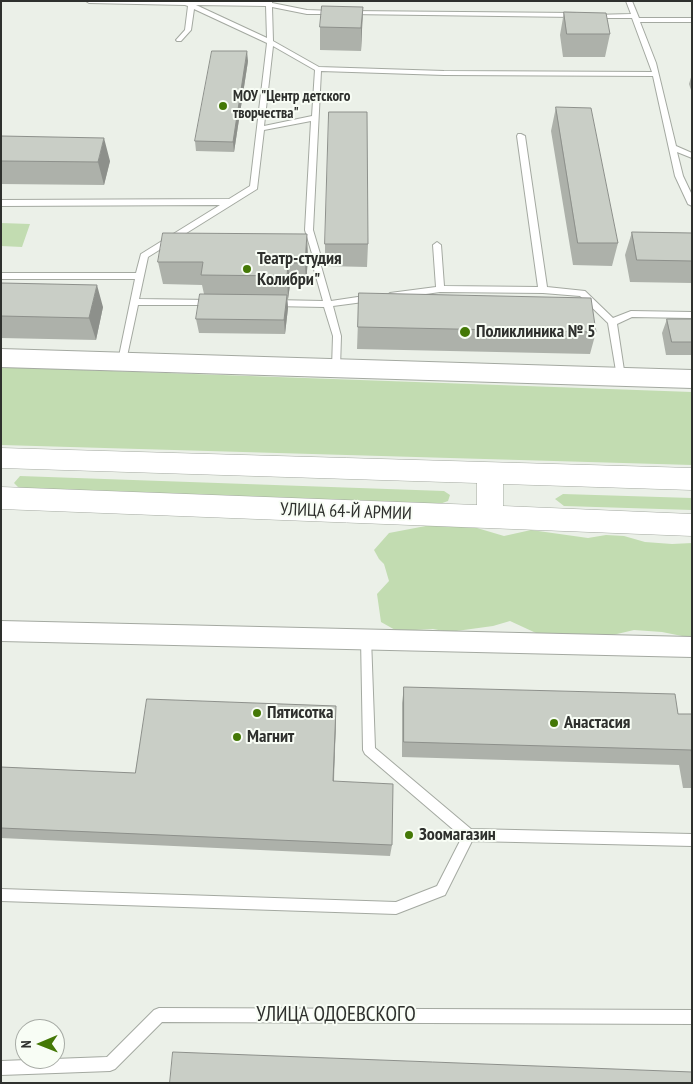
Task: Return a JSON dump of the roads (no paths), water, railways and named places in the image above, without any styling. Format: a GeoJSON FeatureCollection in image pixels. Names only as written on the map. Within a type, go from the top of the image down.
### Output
{"type":"FeatureCollection","features":[{"type":"Feature","properties":{"kind":"highway"},"geometry":{"type":"LineString","coordinates":[[1,458],[692,479]]}},
{"type":"Feature","properties":{"kind":"highway"},"geometry":{"type":"LineString","coordinates":[[490,472],[490,518]]}},
{"type":"Feature","properties":{"kind":"highway","name":"УЛИЦА 64-Й АРМИИ"},"geometry":{"type":"LineString","coordinates":[[1,498],[692,525]]}},
{"type":"Feature","properties":{"kind":"street"},"geometry":{"type":"LineString","coordinates":[[1,358],[692,379]]}},
{"type":"Feature","properties":{"kind":"street"},"geometry":{"type":"LineString","coordinates":[[1,631],[692,647]]}},
{"type":"Feature","properties":{"kind":"lane"},"geometry":{"type":"LineString","coordinates":[[90,1],[269,2],[307,12],[692,20]]}},
{"type":"Feature","properties":{"kind":"lane"},"geometry":{"type":"LineString","coordinates":[[629,1],[653,63],[679,176],[692,204]]}},
{"type":"Feature","properties":{"kind":"lane"},"geometry":{"type":"LineString","coordinates":[[122,361],[144,256],[254,187],[270,42],[269,2]]}},
{"type":"Feature","properties":{"kind":"lane"},"geometry":{"type":"LineString","coordinates":[[178,40],[188,30],[190,3]]}},
{"type":"Feature","properties":{"kind":"lane"},"geometry":{"type":"LineString","coordinates":[[190,3],[270,42],[318,69],[444,73],[656,74]]}},
{"type":"Feature","properties":{"kind":"lane"},"geometry":{"type":"LineString","coordinates":[[317,257],[309,230],[318,69]]}},
{"type":"Feature","properties":{"kind":"lane"},"geometry":{"type":"LineString","coordinates":[[260,129],[315,118]]}},
{"type":"Feature","properties":{"kind":"lane"},"geometry":{"type":"LineString","coordinates":[[521,136],[544,290]]}},
{"type":"Feature","properties":{"kind":"lane"},"geometry":{"type":"LineString","coordinates":[[672,147],[692,156]]}},
{"type":"Feature","properties":{"kind":"lane"},"geometry":{"type":"LineString","coordinates":[[1,203],[230,202]]}},
{"type":"Feature","properties":{"kind":"lane"},"geometry":{"type":"LineString","coordinates":[[437,245],[440,290]]}},
{"type":"Feature","properties":{"kind":"lane"},"geometry":{"type":"LineString","coordinates":[[317,266],[338,336],[336,368]]}},
{"type":"Feature","properties":{"kind":"lane"},"geometry":{"type":"LineString","coordinates":[[1,276],[140,276]]}},
{"type":"Feature","properties":{"kind":"lane"},"geometry":{"type":"LineString","coordinates":[[261,303],[328,304],[440,290],[544,290],[582,293],[612,322],[621,377]]}},
{"type":"Feature","properties":{"kind":"lane"},"geometry":{"type":"LineString","coordinates":[[135,302],[222,303]]}},
{"type":"Feature","properties":{"kind":"lane"},"geometry":{"type":"LineString","coordinates":[[612,322],[630,314],[692,315]]}},
{"type":"Feature","properties":{"kind":"lane"},"geometry":{"type":"LineString","coordinates":[[366,638],[369,750],[469,835],[692,840]]}},
{"type":"Feature","properties":{"kind":"lane"},"geometry":{"type":"LineString","coordinates":[[1,895],[396,908],[440,891],[469,835]]}},
{"type":"Feature","properties":{"kind":"lane","name":"УЛИЦА ОДОЕВСКОГО"},"geometry":{"type":"LineString","coordinates":[[1,1068],[110,1064],[159,1015],[692,1017]]}},
{"type":"Feature","properties":{"kind":"place","name":"МОУ \"Центр детского творчества\""},"geometry":{"type":"Point","coordinates":[223,106]}},
{"type":"Feature","properties":{"kind":"place","name":"Театр-студия Колибри\""},"geometry":{"type":"Point","coordinates":[247,269]}},
{"type":"Feature","properties":{"kind":"place","name":"Поликлиника № 5"},"geometry":{"type":"Point","coordinates":[465,332]}},
{"type":"Feature","properties":{"kind":"place","name":"Пятисотка"},"geometry":{"type":"Point","coordinates":[257,713]}},
{"type":"Feature","properties":{"kind":"place","name":"Анастасия"},"geometry":{"type":"Point","coordinates":[554,723]}},
{"type":"Feature","properties":{"kind":"place","name":"Магнит"},"geometry":{"type":"Point","coordinates":[237,737]}},
{"type":"Feature","properties":{"kind":"place","name":"Зоомагазин"},"geometry":{"type":"Point","coordinates":[409,835]}}]}
